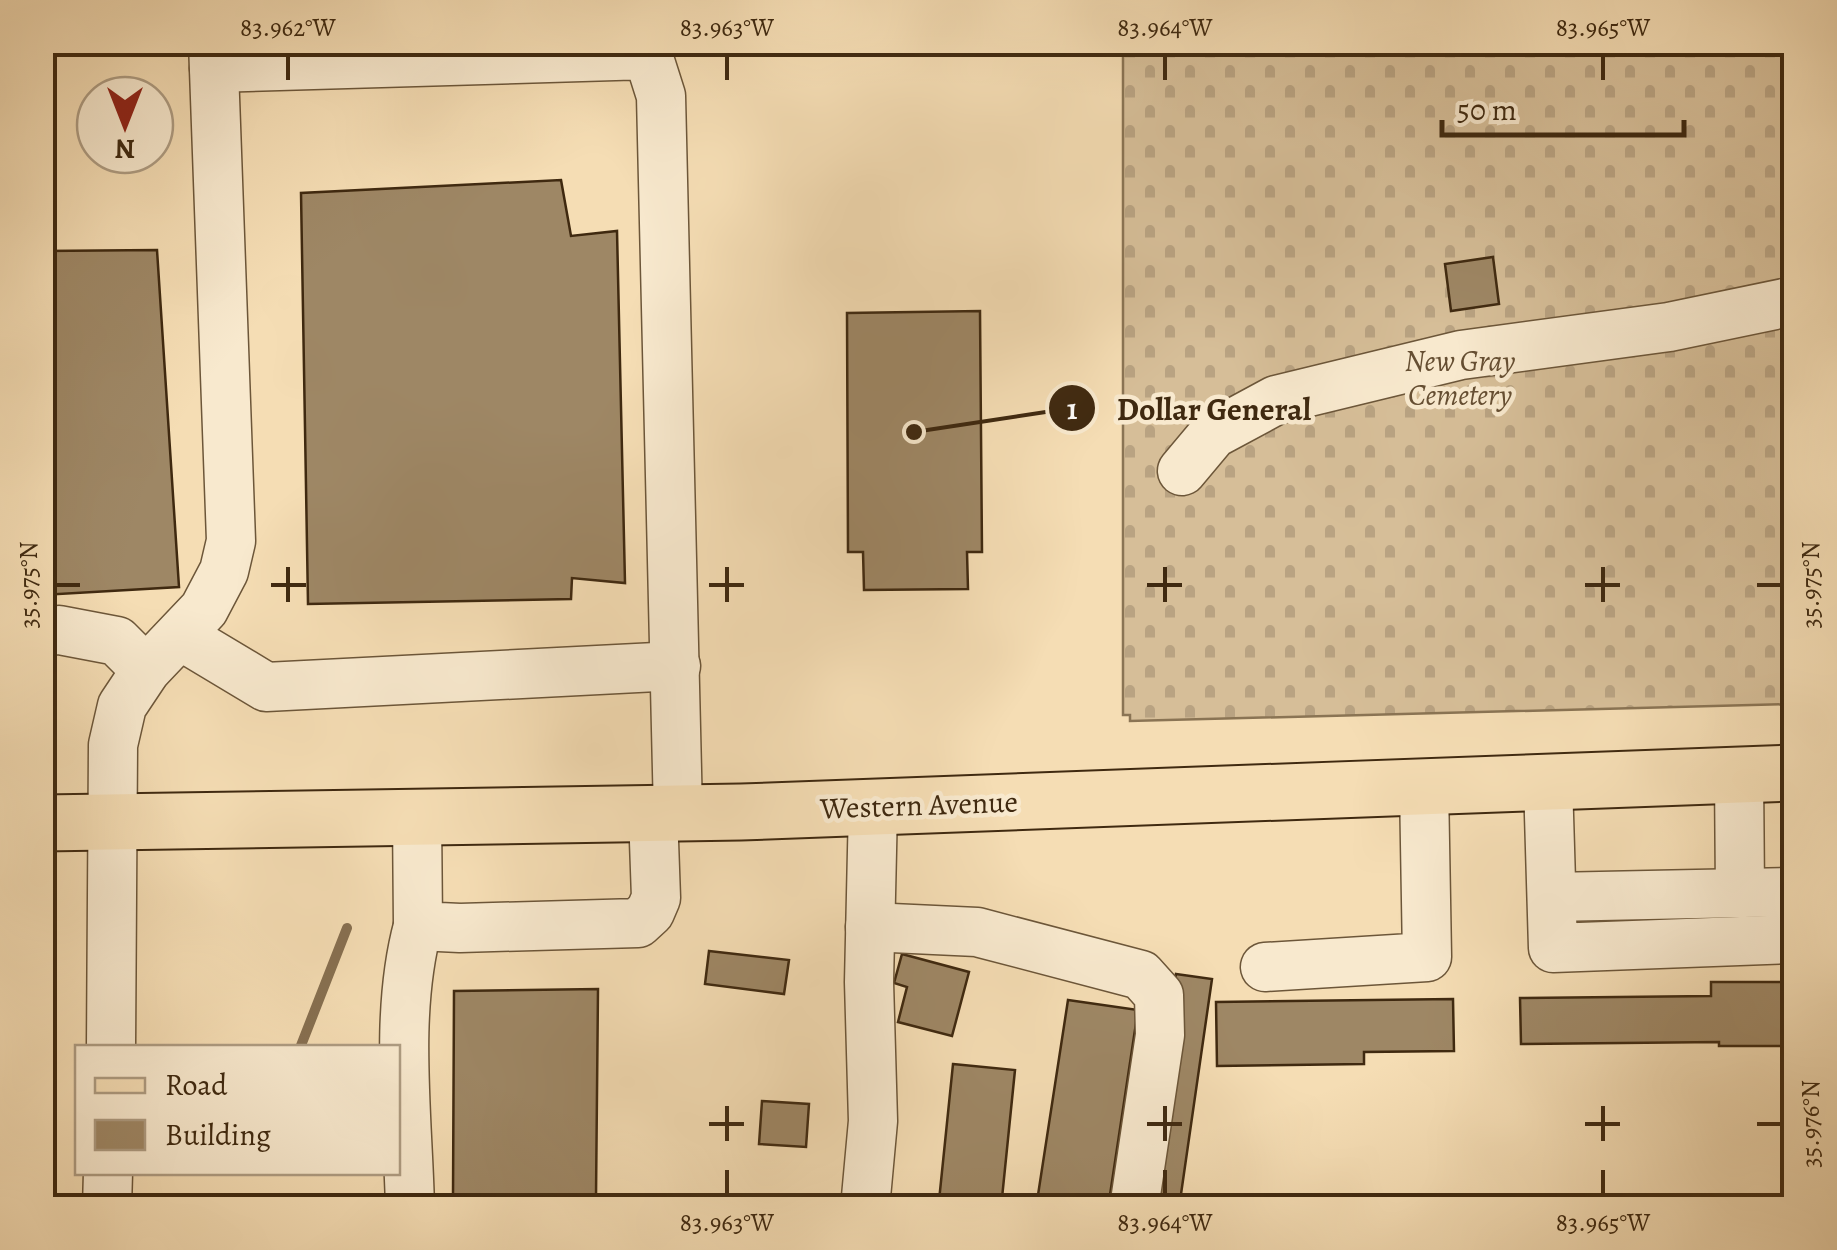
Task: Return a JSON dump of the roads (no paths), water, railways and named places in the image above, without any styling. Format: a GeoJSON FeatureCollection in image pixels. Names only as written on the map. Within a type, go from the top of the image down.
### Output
{"type":"FeatureCollection","features":[{"type":"Feature","properties":{"kind":"main road","name":"Western Avenue"},"geometry":{"type":"LineString","coordinates":[[42,823],[666,812],[1794,773]]}},
{"type":"Feature","properties":{"kind":"street"},"geometry":{"type":"LineString","coordinates":[[111,1045],[113,745],[122,706],[146,670],[204,609],[224,570],[231,542],[213,55],[648,55],[661,96],[676,666],[656,898],[650,912],[638,922],[418,926]]}},
{"type":"Feature","properties":{"kind":"street"},"geometry":{"type":"LineString","coordinates":[[1182,471],[1213,434],[1276,400],[1461,355],[1670,327],[1794,301]]}},
{"type":"Feature","properties":{"kind":"street"},"geometry":{"type":"LineString","coordinates":[[42,632],[59,630],[117,641],[146,670]]}},
{"type":"Feature","properties":{"kind":"street"},"geometry":{"type":"LineString","coordinates":[[181,636],[266,687],[676,666]]}},
{"type":"Feature","properties":{"kind":"street"},"geometry":{"type":"LineString","coordinates":[[1740,775],[1740,894]]}},
{"type":"Feature","properties":{"kind":"street"},"geometry":{"type":"LineString","coordinates":[[1548,782],[1553,948],[1794,939]]}},
{"type":"Feature","properties":{"kind":"street"},"geometry":{"type":"LineString","coordinates":[[1264,967],[1427,957],[1424,786]]}},
{"type":"Feature","properties":{"kind":"street"},"geometry":{"type":"LineString","coordinates":[[866,1208],[873,1122],[873,806]]}},
{"type":"Feature","properties":{"kind":"street"},"geometry":{"type":"LineString","coordinates":[[410,1208],[405,1001],[408,964],[418,926],[417,815]]}},
{"type":"Feature","properties":{"kind":"street"},"geometry":{"type":"LineString","coordinates":[[1552,897],[1794,892]]}},
{"type":"Feature","properties":{"kind":"street"},"geometry":{"type":"LineString","coordinates":[[870,927],[977,932],[1140,975],[1158,995],[1160,1035],[1134,1208]]}},
{"type":"Feature","properties":{"kind":"street"},"geometry":{"type":"LineString","coordinates":[[107,1208],[108,1175]]}},
{"type":"Feature","properties":{"kind":"waterway"},"geometry":{"type":"LineString","coordinates":[[301,1045],[347,928]]}},
{"type":"Feature","properties":{"kind":"place","name":"Dollar General"},"geometry":{"type":"Point","coordinates":[914,432]}},
{"type":"Feature","properties":{"kind":"park label","name":"New Gray Cemetery"},"geometry":{"type":"Point","coordinates":[1460,378]}}]}
